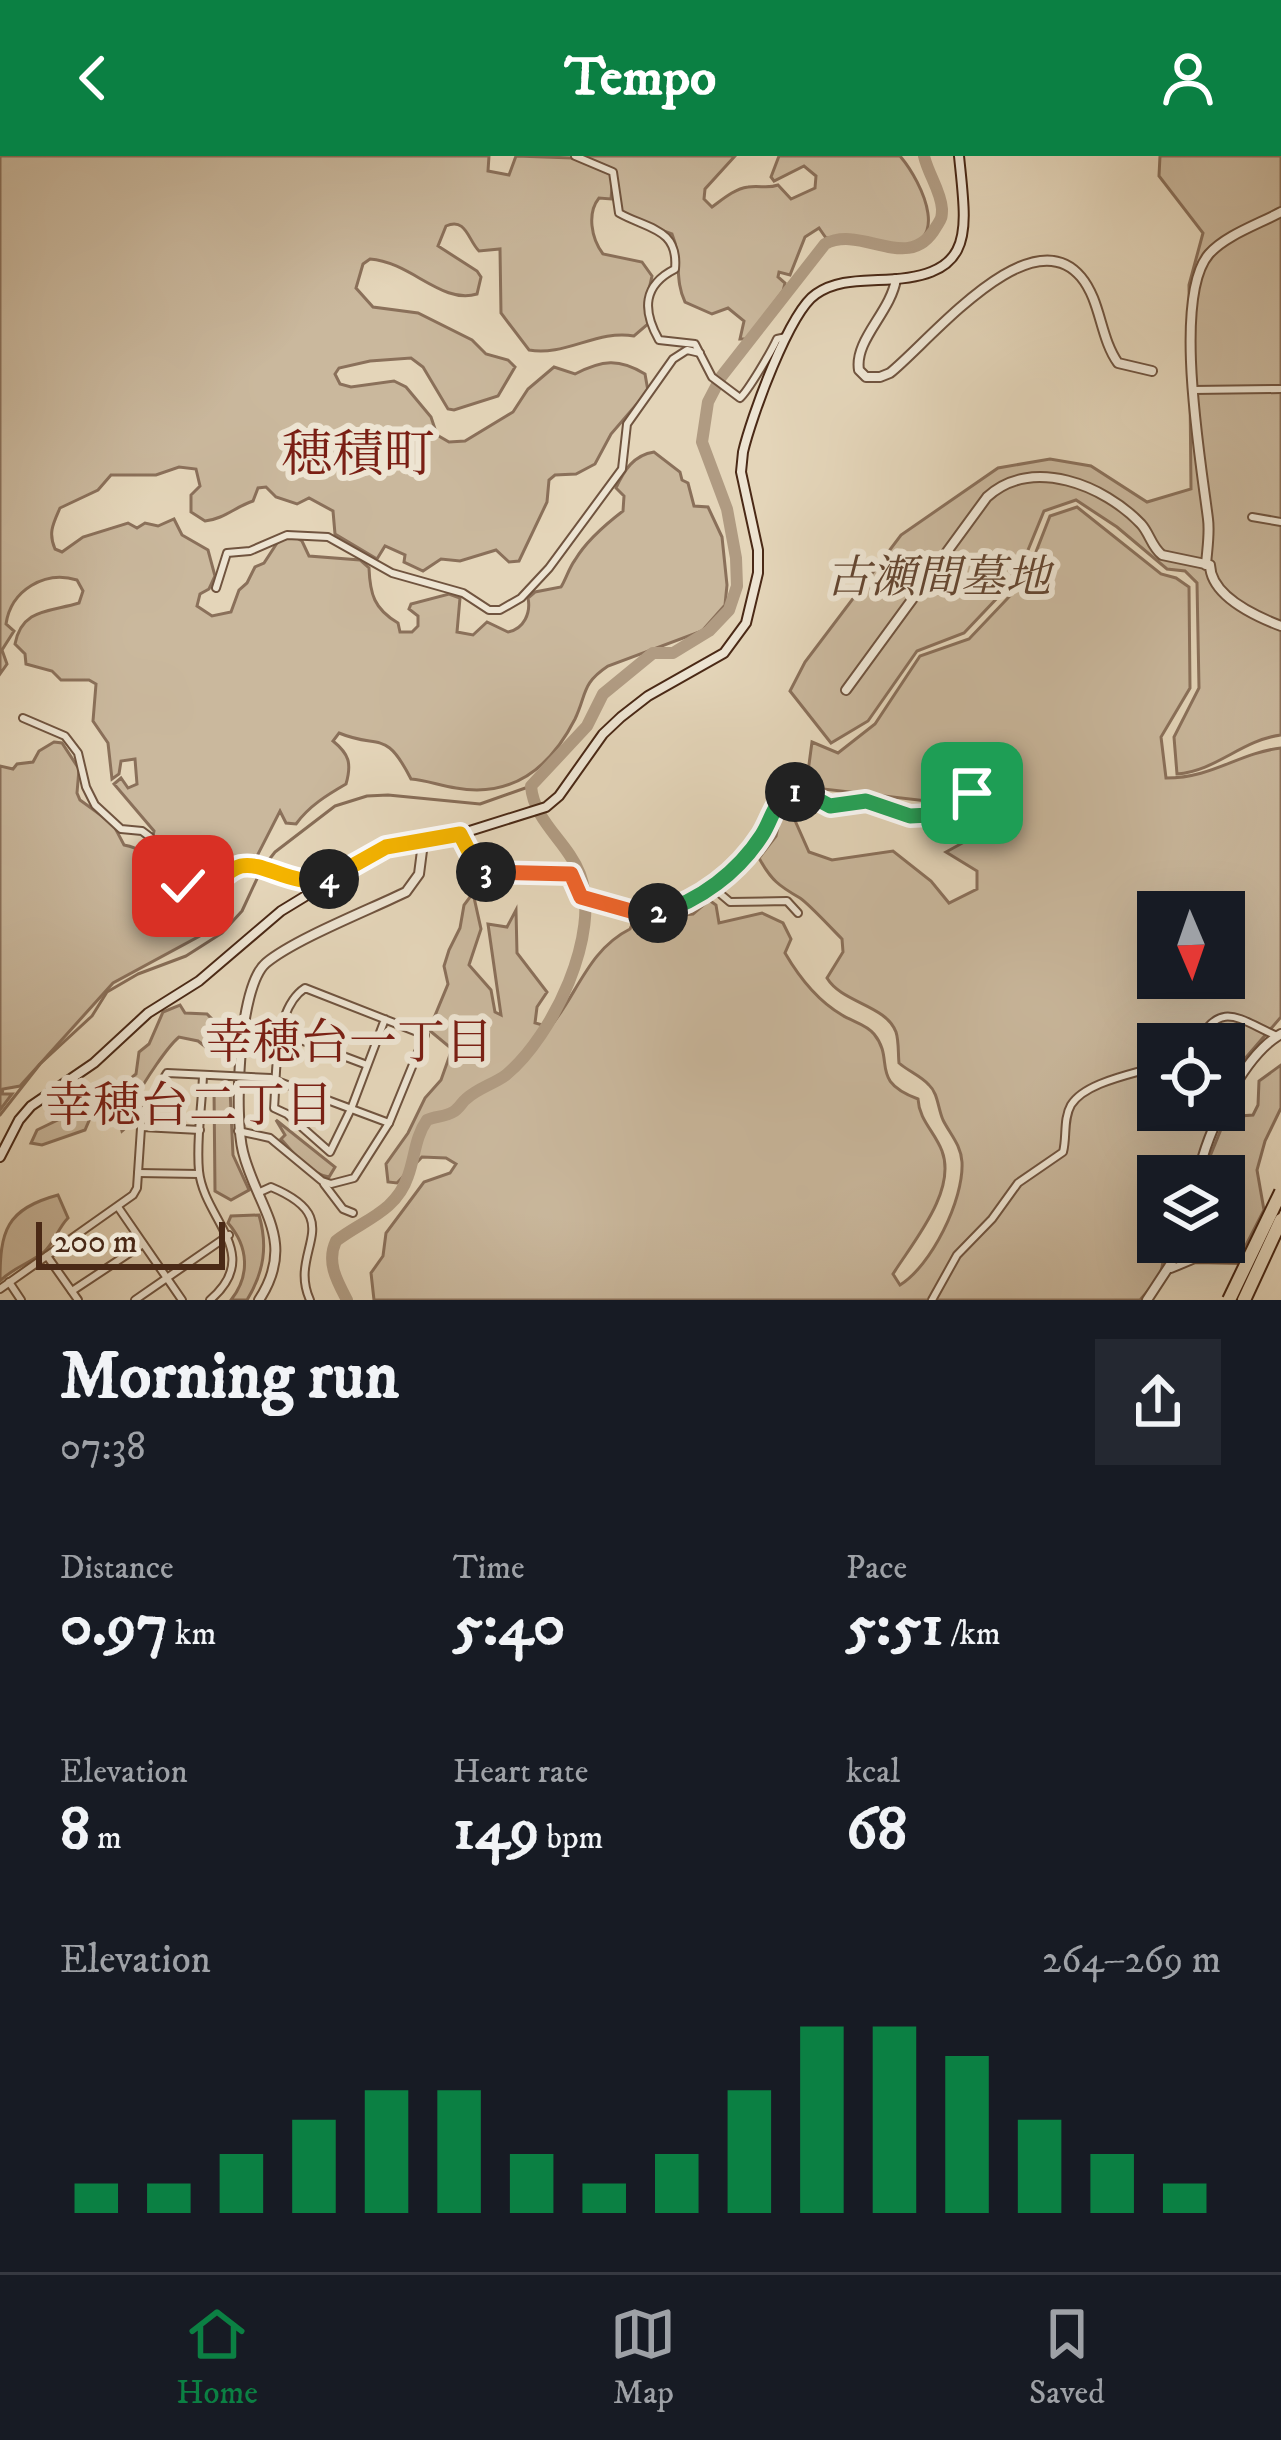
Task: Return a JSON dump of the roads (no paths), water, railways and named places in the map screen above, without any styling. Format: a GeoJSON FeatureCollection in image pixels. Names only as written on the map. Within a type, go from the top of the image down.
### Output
{"type":"FeatureCollection","features":[{"type":"Feature","properties":{"kind":"highway"},"geometry":{"type":"LineString","coordinates":[[1229,1300],[1281,1192]]}},
{"type":"Feature","properties":{"kind":"highway"},"geometry":{"type":"LineString","coordinates":[[1244,1300],[1281,1220]]}},
{"type":"Feature","properties":{"kind":"street"},"geometry":{"type":"LineString","coordinates":[[575,156],[613,172],[619,214],[670,238],[675,269],[659,278],[646,306],[659,340],[687,340],[700,352],[714,378],[733,396],[744,397],[776,339],[786,337]]}},
{"type":"Feature","properties":{"kind":"street"},"geometry":{"type":"LineString","coordinates":[[0,1157],[3,1141],[32,1106],[94,1063],[148,1013],[199,981],[266,921],[386,847],[460,834],[546,807],[603,734],[648,696],[724,653],[746,623],[759,560],[742,480],[743,452],[786,337],[800,309],[825,288],[936,271],[954,256],[966,222],[959,156]]}},
{"type":"Feature","properties":{"kind":"street"},"geometry":{"type":"LineString","coordinates":[[1206,565],[1209,524],[1193,390],[1199,269],[1213,250],[1281,212]]}},
{"type":"Feature","properties":{"kind":"street"},"geometry":{"type":"LineString","coordinates":[[896,280],[891,301],[858,352],[857,364],[866,377],[890,373],[1005,273],[1030,260],[1048,258],[1072,268],[1084,282],[1118,363],[1152,371]]}},
{"type":"Feature","properties":{"kind":"street"},"geometry":{"type":"LineString","coordinates":[[216,588],[227,553],[250,551],[287,536],[321,536],[392,573],[463,592],[489,610],[505,608],[538,582],[608,490],[623,465],[626,427],[673,359],[687,350],[700,352]]}},
{"type":"Feature","properties":{"kind":"street"},"geometry":{"type":"LineString","coordinates":[[1193,390],[1281,389]]}},
{"type":"Feature","properties":{"kind":"street"},"geometry":{"type":"LineString","coordinates":[[846,690],[987,497],[1012,481],[1083,483],[1137,520],[1162,555],[1210,566],[1216,586],[1276,624],[1281,614]]}},
{"type":"Feature","properties":{"kind":"street"},"geometry":{"type":"LineString","coordinates":[[1252,517],[1281,522]]}},
{"type":"Feature","properties":{"kind":"street"},"geometry":{"type":"LineString","coordinates":[[23,718],[64,736],[78,753],[95,805],[121,829],[142,831],[149,837],[191,896],[204,895],[240,866],[302,883],[339,874]]}},
{"type":"Feature","properties":{"kind":"street"},"geometry":{"type":"LineString","coordinates":[[460,834],[479,871],[571,874],[581,897],[645,915],[693,900],[711,886],[751,849],[778,801],[792,792],[802,791],[830,806],[866,801],[910,816],[930,815],[972,793]]}},
{"type":"Feature","properties":{"kind":"street"},"geometry":{"type":"LineString","coordinates":[[259,1300],[272,1276],[275,1233],[238,1131],[246,1001],[253,980],[266,963],[284,952],[406,892],[419,874],[423,843]]}},
{"type":"Feature","properties":{"kind":"street"},"geometry":{"type":"LineString","coordinates":[[711,886],[730,902],[787,901],[799,913]]}},
{"type":"Feature","properties":{"kind":"street"},"geometry":{"type":"LineString","coordinates":[[322,1181],[332,1184],[354,1178],[389,1123],[425,1035],[385,1019],[305,988],[292,999],[274,1079],[274,1108],[329,1152],[385,1019]]}},
{"type":"Feature","properties":{"kind":"street"},"geometry":{"type":"LineString","coordinates":[[1204,1155],[1247,1064],[1279,1035],[1233,1016],[1209,1023]]}},
{"type":"Feature","properties":{"kind":"street"},"geometry":{"type":"LineString","coordinates":[[282,1033],[367,1065]]}},
{"type":"Feature","properties":{"kind":"street"},"geometry":{"type":"LineString","coordinates":[[0,1288],[118,1207],[137,1188],[142,1113],[167,1073],[274,1079],[389,1123]]}},
{"type":"Feature","properties":{"kind":"street"},"geometry":{"type":"LineString","coordinates":[[932,1300],[957,1255],[1018,1183],[1063,1152],[1067,1118],[1075,1100],[1137,1073]]}},
{"type":"Feature","properties":{"kind":"street"},"geometry":{"type":"LineString","coordinates":[[207,1075],[200,1174],[232,1249],[227,1281],[210,1300]]}},
{"type":"Feature","properties":{"kind":"street"},"geometry":{"type":"LineString","coordinates":[[142,1127],[200,1130]]}},
{"type":"Feature","properties":{"kind":"street"},"geometry":{"type":"LineString","coordinates":[[238,1131],[270,1138],[322,1181],[343,1209],[353,1213]]}},
{"type":"Feature","properties":{"kind":"street"},"geometry":{"type":"LineString","coordinates":[[139,1173],[200,1174]]}},
{"type":"Feature","properties":{"kind":"street"},"geometry":{"type":"LineString","coordinates":[[260,1192],[271,1187],[306,1205],[311,1216],[304,1283],[310,1300]]}},
{"type":"Feature","properties":{"kind":"street"},"geometry":{"type":"LineString","coordinates":[[118,1207],[182,1300]]}},
{"type":"Feature","properties":{"kind":"street"},"geometry":{"type":"LineString","coordinates":[[135,1300],[229,1235]]}},
{"type":"Feature","properties":{"kind":"street"},"geometry":{"type":"LineString","coordinates":[[1171,1269],[1195,1259],[1260,1261],[1281,1243]]}},
{"type":"Feature","properties":{"kind":"street"},"geometry":{"type":"LineString","coordinates":[[72,1291],[142,1244]]}},
{"type":"Feature","properties":{"kind":"street"},"geometry":{"type":"LineString","coordinates":[[47,1256],[78,1300]]}},
{"type":"Feature","properties":{"kind":"street"},"geometry":{"type":"LineString","coordinates":[[1147,1300],[1174,1263]]}},
{"type":"Feature","properties":{"kind":"street"},"geometry":{"type":"LineString","coordinates":[[9,1282],[21,1300]]}},
{"type":"Feature","properties":{"kind":"waterway"},"geometry":{"type":"LineString","coordinates":[[347,1300],[332,1264],[336,1241],[378,1214],[403,1188],[427,1120],[455,1111],[524,1058],[569,982],[579,953],[585,898],[580,874],[544,821],[531,786],[587,726],[603,694],[653,653],[673,653],[709,631],[729,610],[737,586],[736,558],[727,509],[702,442],[708,402],[721,377],[825,244],[839,239],[899,248],[925,241],[942,209],[924,156]]}},
{"type":"Feature","properties":{"kind":"waterway"},"geometry":{"type":"LineString","coordinates":[[0,1115],[40,1064],[92,1016],[107,992],[186,956],[222,933],[242,911],[275,852],[335,806],[388,795],[480,804],[531,786]]}},
{"type":"Feature","properties":{"kind":"district","name":"穂積町"},"geometry":{"type":"Point","coordinates":[358,456]}},
{"type":"Feature","properties":{"kind":"district","name":"幸穂台一丁目"},"geometry":{"type":"Point","coordinates":[349,1044]}},
{"type":"Feature","properties":{"kind":"district","name":"幸穂台二丁目"},"geometry":{"type":"Point","coordinates":[189,1107]}},
{"type":"Feature","properties":{"kind":"park label","name":"古瀬間墓地"},"geometry":{"type":"Point","coordinates":[938,579]}}]}
